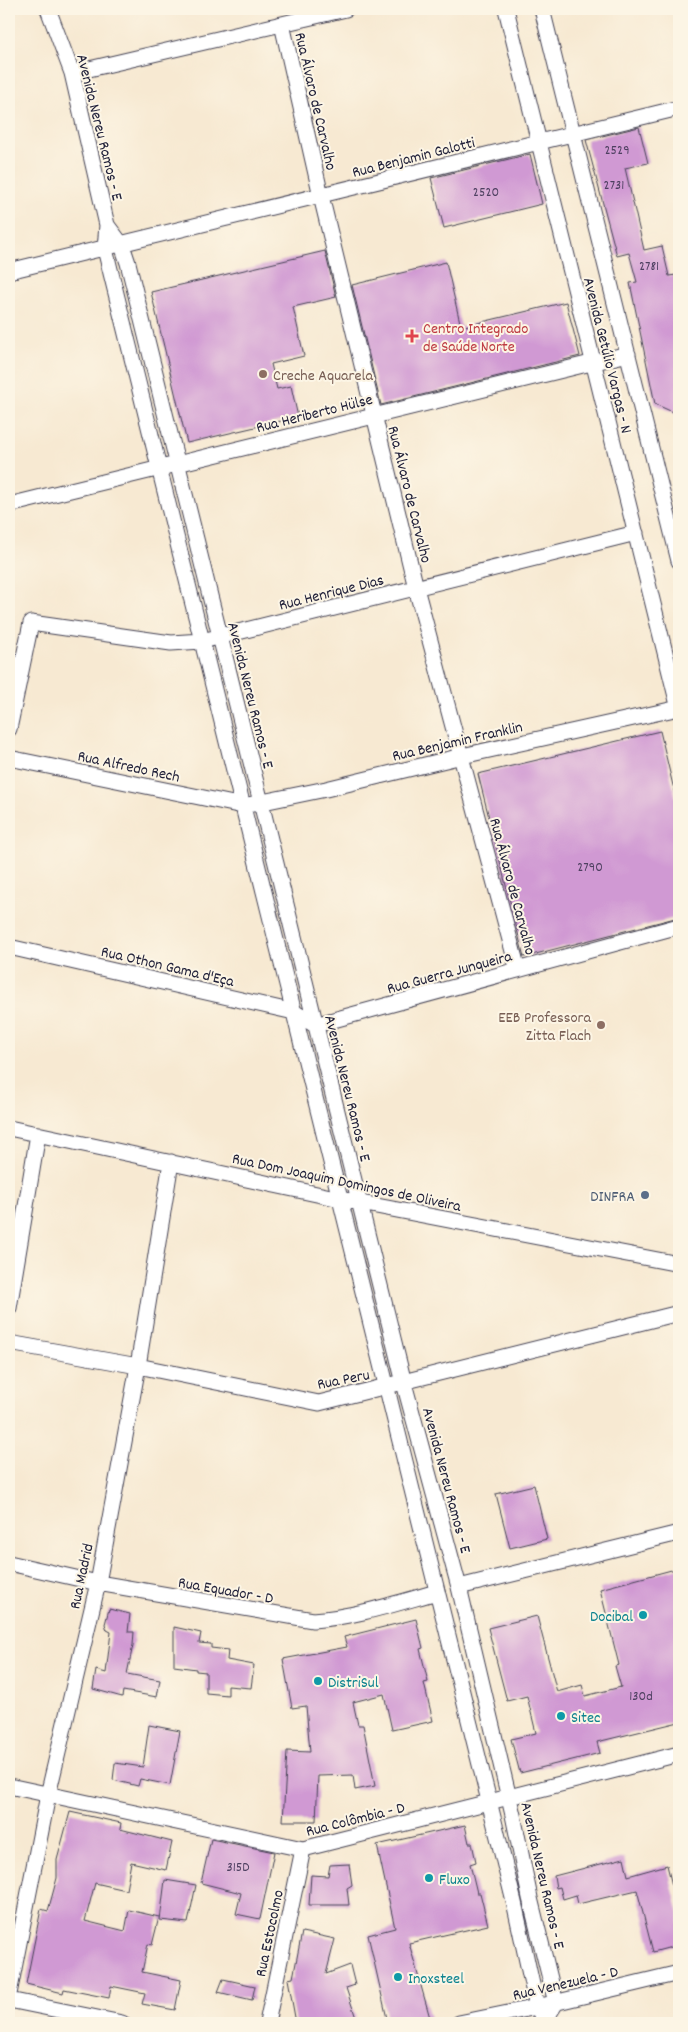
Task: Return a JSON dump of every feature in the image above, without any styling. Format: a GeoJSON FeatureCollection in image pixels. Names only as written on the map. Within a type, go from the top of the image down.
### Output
{"type":"FeatureCollection","features":[{"type":"Feature","properties":{"kind":"street","name":"Avenida Nereu Ramos - E"},"geometry":{"type":"LineString","coordinates":[[48,9],[72,73],[107,225],[105,249],[514,1902],[532,1977],[536,2008],[546,2022],[556,2003],[530,1898],[509,1797],[459,1586],[404,1383],[122,244],[107,225]]}},
{"type":"Feature","properties":{"kind":"street"},"geometry":{"type":"LineString","coordinates":[[72,73],[346,9]]}},
{"type":"Feature","properties":{"kind":"street","name":"Avenida Getúlio Vargas - N"},"geometry":{"type":"LineString","coordinates":[[506,9],[679,708]]}},
{"type":"Feature","properties":{"kind":"street","name":"Avenida Getúlio Vargas - N"},"geometry":{"type":"LineString","coordinates":[[542,9],[679,561]]}},
{"type":"Feature","properties":{"kind":"street","name":"Rua Álvaro de Carvalho"},"geometry":{"type":"LineString","coordinates":[[282,24],[321,196],[416,588],[518,970]]}},
{"type":"Feature","properties":{"kind":"street","name":"Rua Benjamin Galotti"},"geometry":{"type":"LineString","coordinates":[[9,272],[679,108]]}},
{"type":"Feature","properties":{"kind":"street"},"geometry":{"type":"LineString","coordinates":[[132,358],[150,354]]}},
{"type":"Feature","properties":{"kind":"street","name":"Rua Heriberto Hülse"},"geometry":{"type":"LineString","coordinates":[[9,505],[628,354]]}},
{"type":"Feature","properties":{"kind":"street","name":"Rua Henrique Dias"},"geometry":{"type":"LineString","coordinates":[[9,729],[31,623],[171,643],[202,641],[636,533]]}},
{"type":"Feature","properties":{"kind":"street"},"geometry":{"type":"LineString","coordinates":[[181,556],[198,552]]}},
{"type":"Feature","properties":{"kind":"street","name":"Rua Benjamin Franklin"},"geometry":{"type":"LineString","coordinates":[[243,806],[679,708]]}},
{"type":"Feature","properties":{"kind":"street","name":"Rua Alfredo Rech"},"geometry":{"type":"LineString","coordinates":[[9,758],[243,806]]}},
{"type":"Feature","properties":{"kind":"street","name":"Rua Guerra Junqueira"},"geometry":{"type":"LineString","coordinates":[[315,1026],[679,926]]}},
{"type":"Feature","properties":{"kind":"street","name":"Rua Othon Gama d'Eça"},"geometry":{"type":"LineString","coordinates":[[9,947],[294,1012],[315,1026]]}},
{"type":"Feature","properties":{"kind":"street"},"geometry":{"type":"LineString","coordinates":[[316,1104],[334,1100]]}},
{"type":"Feature","properties":{"kind":"street","name":"Rua Dom Joaquim Domingos de Oliveira"},"geometry":{"type":"LineString","coordinates":[[9,1128],[359,1203],[679,1264]]}},
{"type":"Feature","properties":{"kind":"street"},"geometry":{"type":"LineString","coordinates":[[9,1308],[38,1134]]}},
{"type":"Feature","properties":{"kind":"street","name":"Rua Madrid"},"geometry":{"type":"LineString","coordinates":[[9,1994],[48,1794],[98,1583],[138,1366],[171,1162]]}},
{"type":"Feature","properties":{"kind":"street","name":"Rua Peru"},"geometry":{"type":"LineString","coordinates":[[9,1343],[138,1366],[319,1403],[387,1388],[679,1313]]}},
{"type":"Feature","properties":{"kind":"street"},"geometry":{"type":"LineString","coordinates":[[459,1586],[679,1533]]}},
{"type":"Feature","properties":{"kind":"street","name":"Rua Equador - D"},"geometry":{"type":"LineString","coordinates":[[9,1563],[98,1583],[313,1620],[327,1619],[379,1608],[437,1592]]}},
{"type":"Feature","properties":{"kind":"street","name":"Rua Colômbia - D"},"geometry":{"type":"LineString","coordinates":[[9,1786],[303,1849],[679,1754]]}},
{"type":"Feature","properties":{"kind":"street","name":"Rua Estocolmo"},"geometry":{"type":"LineString","coordinates":[[267,2023],[303,1849]]}},
{"type":"Feature","properties":{"kind":"street"},"geometry":{"type":"LineString","coordinates":[[514,1902],[530,1898]]}},
{"type":"Feature","properties":{"kind":"street","name":"Rua Venezuela - D"},"geometry":{"type":"LineString","coordinates":[[459,2023],[536,2008],[679,1973]]}},
{"type":"Feature","properties":{"kind":"street"},"geometry":{"type":"LineString","coordinates":[[9,2000],[122,2023]]}},
{"type":"Feature","properties":{"kind":"building"},"geometry":{"type":"Polygon","coordinates":[[[639,127],[648,163],[625,168],[644,250],[662,246],[669,276],[676,275],[679,290],[679,415],[655,404],[630,283],[637,282],[629,253],[617,256],[586,140],[639,127]]]}},
{"type":"Feature","properties":{"kind":"building"},"geometry":{"type":"Polygon","coordinates":[[[530,154],[542,204],[444,228],[431,178],[530,154]]]}},
{"type":"Feature","properties":{"kind":"building","name":"Creche Aquarela"},"geometry":{"type":"Polygon","coordinates":[[[325,251],[336,297],[293,307],[304,356],[271,364],[277,389],[291,386],[298,417],[187,443],[151,292],[325,251]]]}},
{"type":"Feature","properties":{"kind":"building","name":"Centro Integrado de Saúde Norte"},"geometry":{"type":"Polygon","coordinates":[[[446,262],[461,327],[566,302],[580,356],[381,405],[352,285],[446,262]]]}},
{"type":"Feature","properties":{"kind":"building"},"geometry":{"type":"Polygon","coordinates":[[[660,731],[679,811],[679,917],[524,957],[478,774],[660,731]]]}},
{"type":"Feature","properties":{"kind":"building"},"geometry":{"type":"Polygon","coordinates":[[[534,1485],[547,1539],[510,1548],[496,1494],[534,1485]]]}},
{"type":"Feature","properties":{"kind":"building"},"geometry":{"type":"Polygon","coordinates":[[[679,1568],[679,1722],[597,1742],[600,1753],[520,1773],[511,1739],[536,1733],[527,1696],[507,1701],[488,1628],[537,1616],[557,1692],[582,1685],[585,1696],[621,1687],[615,1666],[619,1665],[600,1589],[679,1568]]]}},
{"type":"Feature","properties":{"kind":"building"},"geometry":{"type":"Polygon","coordinates":[[[109,1609],[130,1614],[128,1632],[134,1632],[127,1674],[160,1680],[157,1697],[123,1691],[122,1697],[93,1689],[96,1670],[106,1673],[111,1632],[107,1630],[105,1624],[109,1609]]]}},
{"type":"Feature","properties":{"kind":"building"},"geometry":{"type":"Polygon","coordinates":[[[416,1619],[423,1648],[420,1649],[428,1682],[424,1683],[433,1721],[392,1730],[384,1694],[353,1702],[358,1725],[363,1725],[375,1786],[355,1790],[353,1775],[318,1776],[316,1821],[283,1821],[287,1751],[310,1752],[306,1706],[292,1708],[283,1659],[347,1647],[344,1637],[416,1619]]]}},
{"type":"Feature","properties":{"kind":"building"},"geometry":{"type":"Polygon","coordinates":[[[174,1627],[201,1633],[199,1643],[211,1644],[211,1648],[228,1650],[227,1660],[254,1665],[251,1688],[228,1686],[228,1695],[206,1693],[206,1672],[174,1666],[174,1627]]]}},
{"type":"Feature","properties":{"kind":"building"},"geometry":{"type":"Polygon","coordinates":[[[149,1725],[180,1731],[170,1785],[140,1779],[138,1786],[113,1780],[115,1763],[143,1767],[149,1725]]]}},
{"type":"Feature","properties":{"kind":"building"},"geometry":{"type":"Polygon","coordinates":[[[70,1812],[121,1823],[120,1829],[172,1842],[166,1870],[131,1862],[126,1890],[95,1883],[85,1921],[125,1931],[129,1910],[159,1917],[152,1945],[148,1944],[142,1972],[181,1980],[175,2010],[142,2004],[145,1993],[111,1986],[109,1998],[64,1989],[63,1993],[26,1984],[41,1909],[48,1911],[57,1878],[57,1860],[70,1812]]]}},
{"type":"Feature","properties":{"kind":"building"},"geometry":{"type":"Polygon","coordinates":[[[465,1825],[469,1843],[472,1843],[476,1862],[470,1864],[488,1925],[409,1943],[430,2018],[407,2023],[388,2023],[368,1935],[395,1928],[377,1845],[465,1825]]]}},
{"type":"Feature","properties":{"kind":"building"},"geometry":{"type":"Polygon","coordinates":[[[211,1839],[274,1852],[260,1919],[236,1914],[241,1893],[201,1883],[211,1839]]]}},
{"type":"Feature","properties":{"kind":"building"},"geometry":{"type":"Polygon","coordinates":[[[624,1858],[628,1876],[667,1865],[679,1914],[679,1945],[653,1952],[637,1890],[578,1904],[576,1895],[563,1899],[560,1887],[556,1888],[554,1876],[624,1858]]]}},
{"type":"Feature","properties":{"kind":"building"},"geometry":{"type":"Polygon","coordinates":[[[349,1864],[352,1885],[347,1888],[349,1905],[309,1905],[311,1875],[328,1876],[330,1865],[349,1864]]]}},
{"type":"Feature","properties":{"kind":"building"},"geometry":{"type":"Polygon","coordinates":[[[165,1880],[196,1885],[188,1923],[160,1920],[165,1880]]]}},
{"type":"Feature","properties":{"kind":"building"},"geometry":{"type":"Polygon","coordinates":[[[302,1932],[335,1939],[326,1974],[350,1965],[355,1985],[346,1988],[356,2018],[334,2023],[296,2023],[288,1979],[293,1978],[302,1932]]]}},
{"type":"Feature","properties":{"kind":"building"},"geometry":{"type":"Polygon","coordinates":[[[223,1979],[255,1986],[252,2000],[218,1992],[223,1979]]]}},
{"type":"Feature","properties":{"kind":"place","name":"Centro Integrado de Saúde Norte"},"geometry":{"type":"Point","coordinates":[412,336]}},
{"type":"Feature","properties":{"kind":"place","name":"Creche Aquarela"},"geometry":{"type":"Point","coordinates":[263,374]}},
{"type":"Feature","properties":{"kind":"place","name":"EEB Professora Zitta Flach"},"geometry":{"type":"Point","coordinates":[601,1025]}},
{"type":"Feature","properties":{"kind":"place","name":"DINFRA"},"geometry":{"type":"Point","coordinates":[645,1195]}},
{"type":"Feature","properties":{"kind":"place","name":"Docibal"},"geometry":{"type":"Point","coordinates":[643,1615]}},
{"type":"Feature","properties":{"kind":"place","name":"DistriSul"},"geometry":{"type":"Point","coordinates":[318,1681]}},
{"type":"Feature","properties":{"kind":"place","name":"Sitec"},"geometry":{"type":"Point","coordinates":[561,1716]}},
{"type":"Feature","properties":{"kind":"place","name":"Fluxo"},"geometry":{"type":"Point","coordinates":[429,1878]}},
{"type":"Feature","properties":{"kind":"place","name":"Inoxsteel"},"geometry":{"type":"Point","coordinates":[398,1977]}}]}
